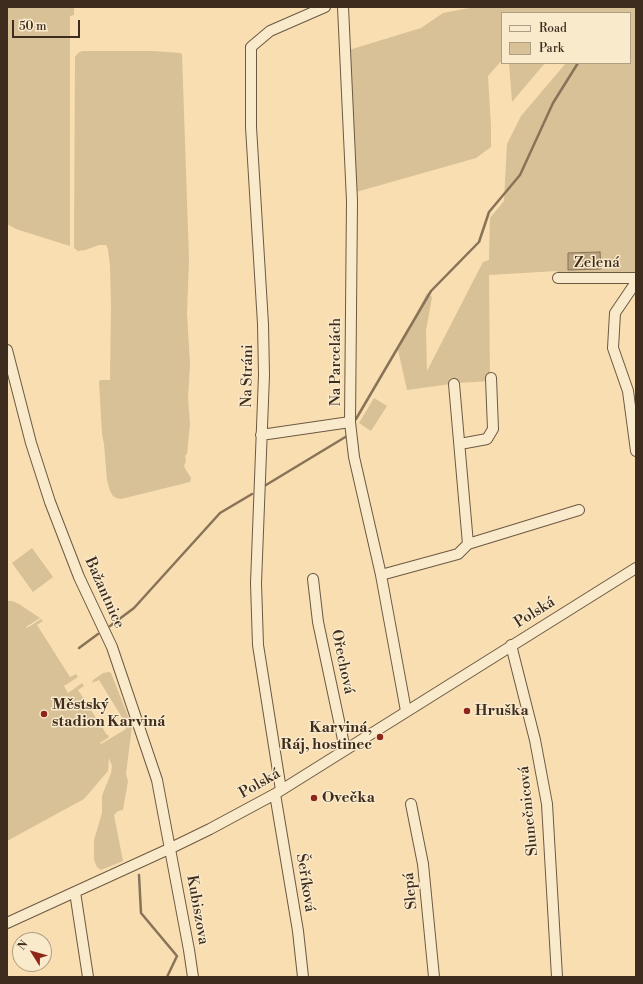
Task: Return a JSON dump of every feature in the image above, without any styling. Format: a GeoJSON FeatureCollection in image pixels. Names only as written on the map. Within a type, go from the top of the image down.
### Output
{"type":"FeatureCollection","features":[{"type":"Feature","properties":{"kind":"street","name":"Na Stráni"},"geometry":{"type":"LineString","coordinates":[[278,792],[258,645],[256,583],[264,375],[263,324],[251,128],[251,47],[270,31],[326,7]]}},
{"type":"Feature","properties":{"kind":"street","name":"Na Parcelách"},"geometry":{"type":"LineString","coordinates":[[343,7],[352,201],[350,422],[354,457],[381,575],[406,711]]}},
{"type":"Feature","properties":{"kind":"street","name":"Zelená"},"geometry":{"type":"LineString","coordinates":[[558,278],[636,278]]}},
{"type":"Feature","properties":{"kind":"street","name":"Zelená"},"geometry":{"type":"LineString","coordinates":[[636,282],[615,313],[613,348],[628,391],[636,451]]}},
{"type":"Feature","properties":{"kind":"street","name":"Bažantnice"},"geometry":{"type":"LineString","coordinates":[[7,350],[31,443],[50,502],[79,577],[112,647],[157,780],[171,848]]}},
{"type":"Feature","properties":{"kind":"street"},"geometry":{"type":"LineString","coordinates":[[460,444],[487,440],[493,429],[491,378]]}},
{"type":"Feature","properties":{"kind":"street"},"geometry":{"type":"LineString","coordinates":[[454,384],[468,544]]}},
{"type":"Feature","properties":{"kind":"street"},"geometry":{"type":"LineString","coordinates":[[261,435],[350,422]]}},
{"type":"Feature","properties":{"kind":"street"},"geometry":{"type":"LineString","coordinates":[[381,575],[458,554],[468,544],[579,510]]}},
{"type":"Feature","properties":{"kind":"street","name":"Polská"},"geometry":{"type":"LineString","coordinates":[[7,923],[171,848],[210,829],[278,792],[636,568]]}},
{"type":"Feature","properties":{"kind":"street","name":"Ořechová"},"geometry":{"type":"LineString","coordinates":[[313,579],[318,622],[345,750]]}},
{"type":"Feature","properties":{"kind":"street","name":"Slunečnicová"},"geometry":{"type":"LineString","coordinates":[[511,645],[535,740],[547,804],[557,977]]}},
{"type":"Feature","properties":{"kind":"street","name":"Šeříková"},"geometry":{"type":"LineString","coordinates":[[278,792],[298,931],[303,977]]}},
{"type":"Feature","properties":{"kind":"street","name":"Slepá"},"geometry":{"type":"LineString","coordinates":[[411,804],[423,864],[434,977]]}},
{"type":"Feature","properties":{"kind":"street","name":"Kubiszova"},"geometry":{"type":"LineString","coordinates":[[171,848],[193,977]]}},
{"type":"Feature","properties":{"kind":"street"},"geometry":{"type":"LineString","coordinates":[[75,892],[88,977]]}},
{"type":"Feature","properties":{"kind":"green space"},"geometry":{"type":"Polygon","coordinates":[[[7,7],[74,7],[74,15],[70,16],[70,246],[16,229],[7,224],[7,7]]]}},
{"type":"Feature","properties":{"kind":"green space"},"geometry":{"type":"Polygon","coordinates":[[[475,7],[636,7],[636,275],[558,275],[557,271],[489,275],[490,381],[458,383],[407,390],[398,350],[427,293],[432,297],[426,331],[427,371],[483,262],[489,260],[490,218],[504,201],[507,144],[521,116],[565,64],[631,64],[631,12],[501,12],[501,61],[488,76],[491,147],[476,158],[356,192],[349,50],[421,28],[443,13],[475,7]]]}},
{"type":"Feature","properties":{"kind":"green space"},"geometry":{"type":"Polygon","coordinates":[[[82,51],[153,51],[182,54],[189,260],[187,314],[190,364],[188,398],[190,424],[187,454],[185,456],[186,461],[184,466],[191,478],[190,482],[121,499],[113,496],[107,480],[102,434],[99,381],[110,380],[111,307],[108,249],[106,245],[99,245],[78,251],[74,248],[75,57],[82,51]]]}},
{"type":"Feature","properties":{"kind":"green space"},"geometry":{"type":"Polygon","coordinates":[[[509,64],[544,64],[512,102],[509,64]]]}},
{"type":"Feature","properties":{"kind":"green space"},"geometry":{"type":"Polygon","coordinates":[[[374,398],[387,406],[371,431],[359,423],[374,398]]]}},
{"type":"Feature","properties":{"kind":"green space"},"geometry":{"type":"Polygon","coordinates":[[[32,548],[53,577],[33,592],[12,563],[32,548]]]}},
{"type":"Feature","properties":{"kind":"green space","name":"Městský stadion Karviná"},"geometry":{"type":"Polygon","coordinates":[[[7,601],[12,601],[19,604],[40,618],[26,627],[27,628],[41,619],[43,621],[37,625],[70,677],[76,674],[78,677],[64,686],[68,693],[82,683],[84,686],[78,690],[109,737],[100,743],[101,744],[126,729],[124,725],[126,724],[99,680],[92,683],[93,680],[103,673],[111,673],[132,726],[126,774],[128,781],[123,810],[118,811],[114,815],[123,861],[101,870],[97,867],[94,860],[94,840],[102,813],[102,796],[111,773],[112,766],[109,758],[108,771],[84,799],[7,841],[7,601]]]}},
{"type":"Feature","properties":{"kind":"shaded area"},"geometry":{"type":"Polygon","coordinates":[[[600,252],[601,269],[568,270],[568,253],[600,252]]]}},
{"type":"Feature","properties":{"kind":"waterway"},"geometry":{"type":"LineString","coordinates":[[356,419],[431,291],[479,242],[489,212],[520,175],[553,103],[577,64]]}},
{"type":"Feature","properties":{"kind":"waterway"},"geometry":{"type":"LineString","coordinates":[[266,485],[347,436]]}},
{"type":"Feature","properties":{"kind":"waterway"},"geometry":{"type":"LineString","coordinates":[[110,626],[134,608],[220,513],[252,494]]}},
{"type":"Feature","properties":{"kind":"waterway"},"geometry":{"type":"LineString","coordinates":[[79,648],[98,634]]}},
{"type":"Feature","properties":{"kind":"waterway"},"geometry":{"type":"LineString","coordinates":[[139,875],[141,913],[177,956],[167,977]]}},
{"type":"Feature","properties":{"kind":"place","name":"Hruška"},"geometry":{"type":"Point","coordinates":[467,711]}},
{"type":"Feature","properties":{"kind":"place","name":"Městský stadion Karviná"},"geometry":{"type":"Point","coordinates":[44,714]}},
{"type":"Feature","properties":{"kind":"place","name":"Karviná, Ráj, hostinec"},"geometry":{"type":"Point","coordinates":[380,737]}},
{"type":"Feature","properties":{"kind":"place","name":"Ovečka"},"geometry":{"type":"Point","coordinates":[314,798]}}]}
